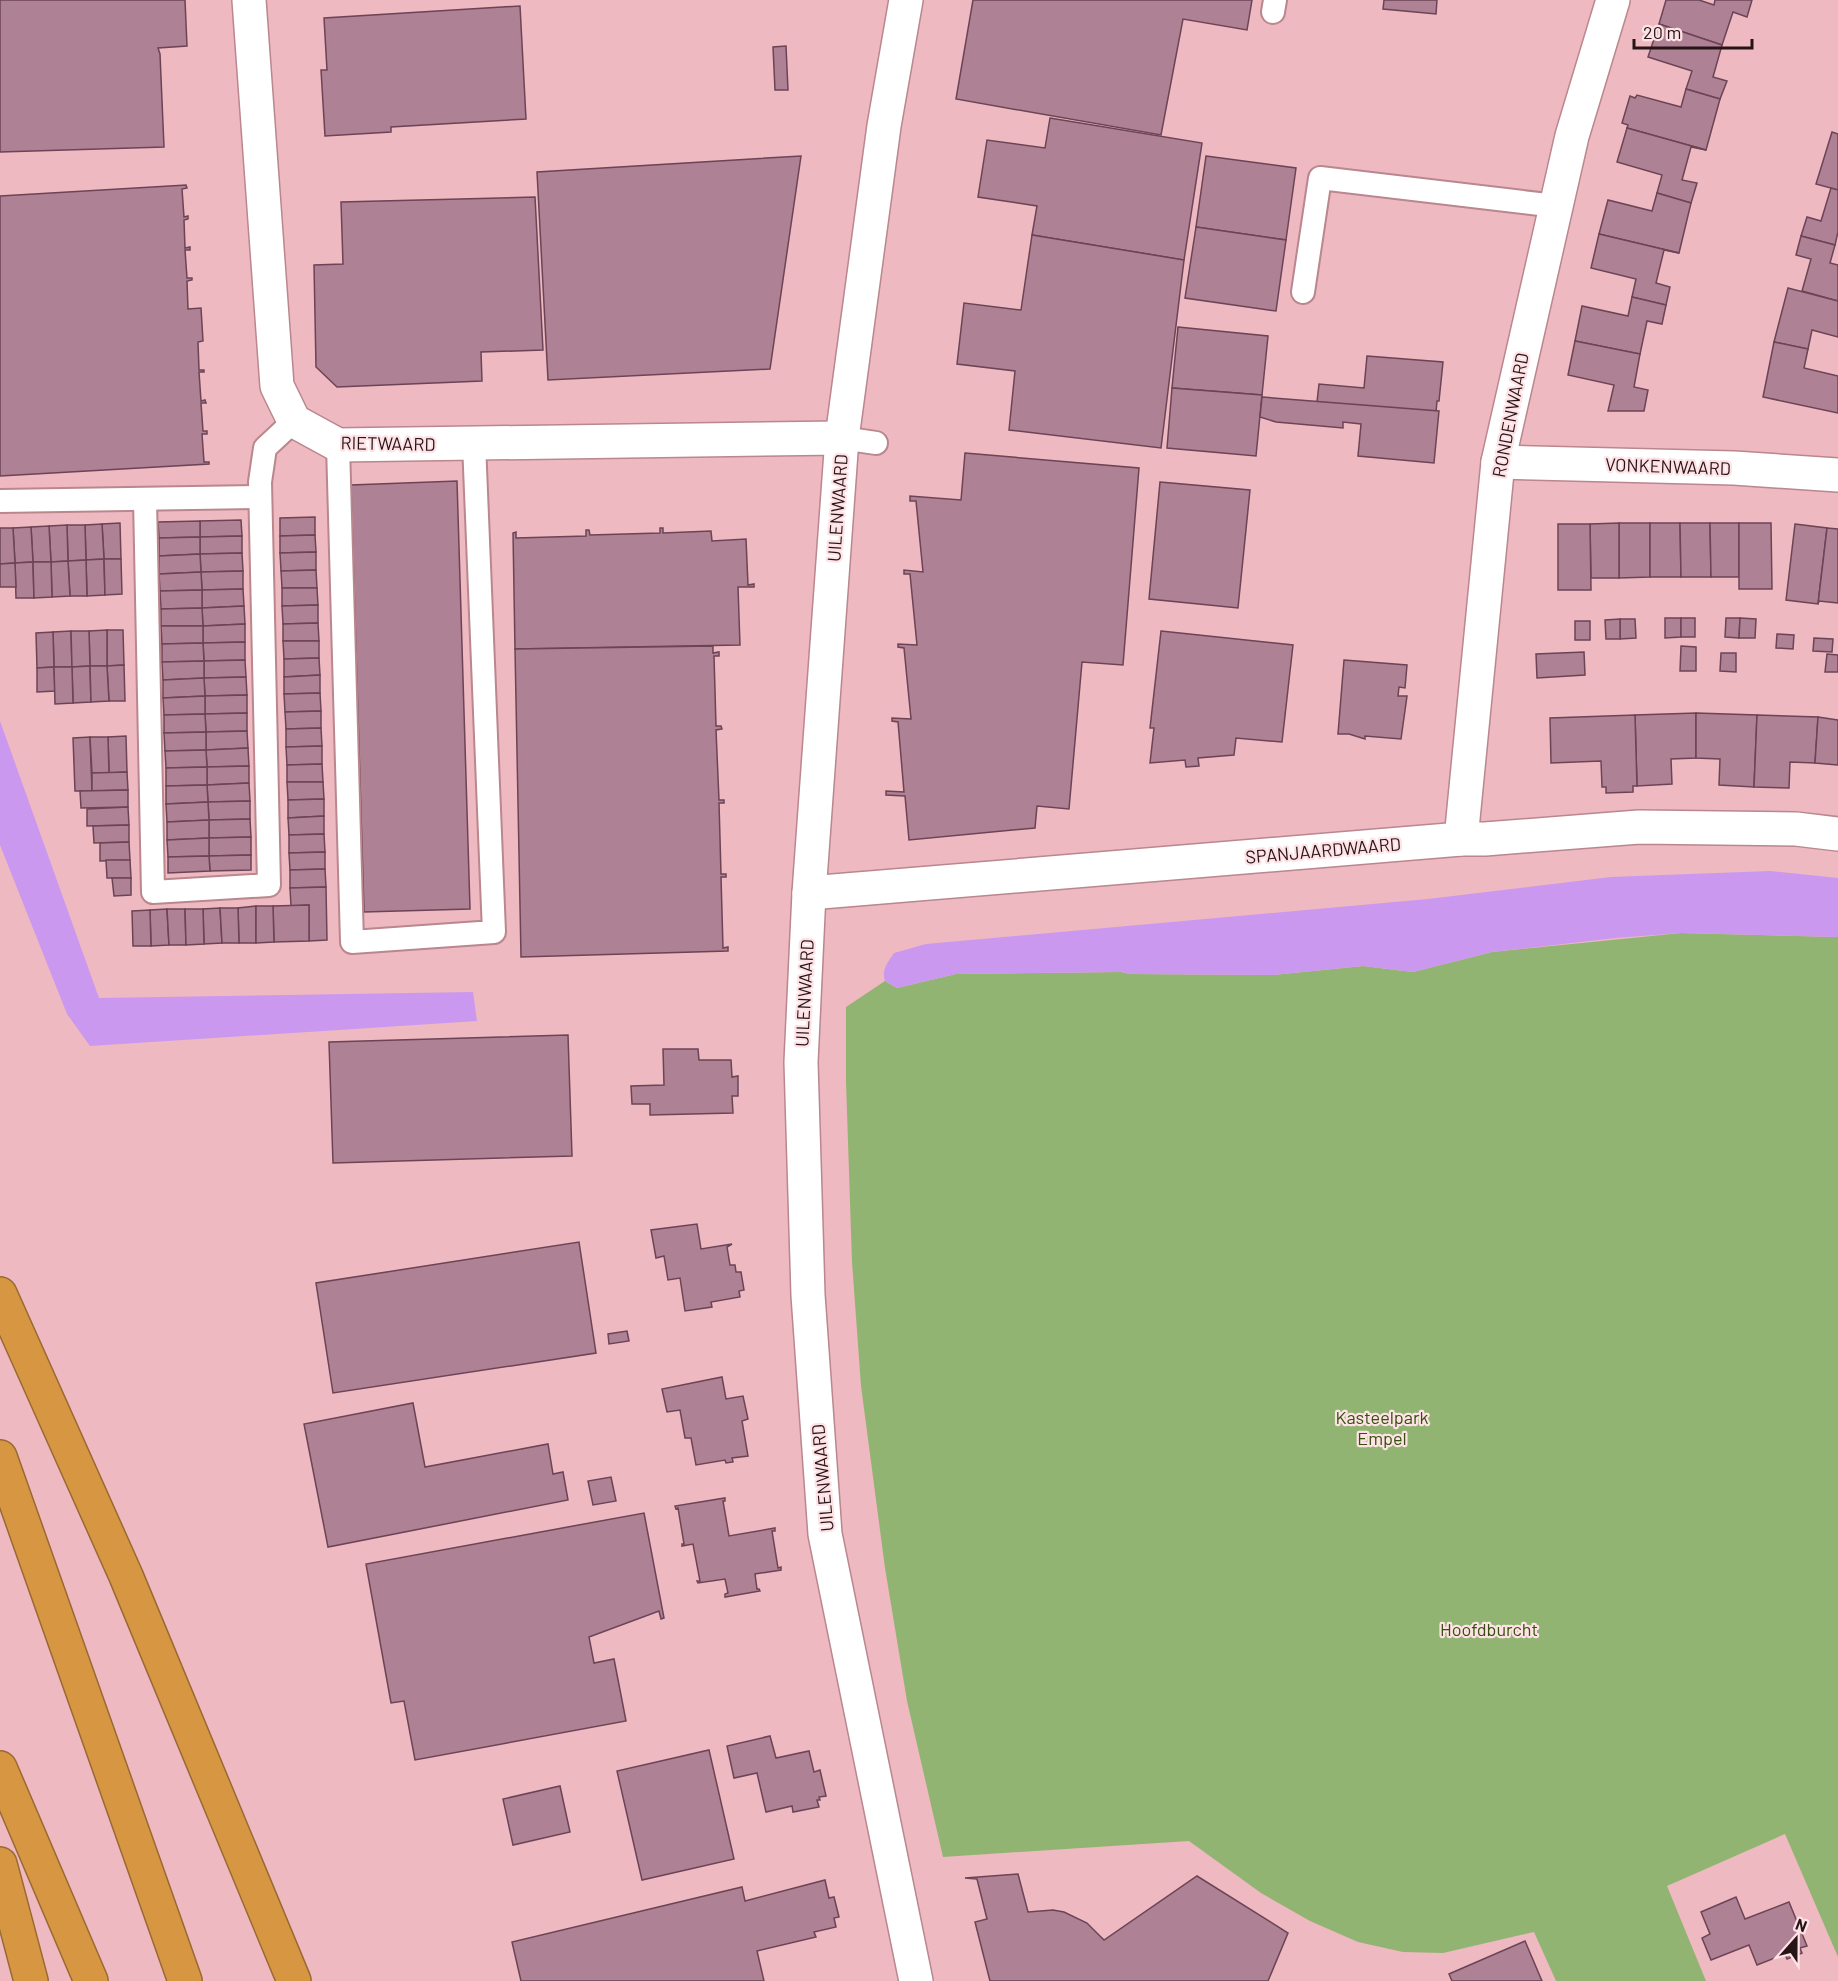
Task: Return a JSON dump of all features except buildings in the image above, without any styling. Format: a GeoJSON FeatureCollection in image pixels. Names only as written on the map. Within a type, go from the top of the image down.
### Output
{"type":"FeatureCollection","features":[{"type":"Feature","properties":{"kind":"highway"},"geometry":{"type":"LineString","coordinates":[[0,1294],[126,1576],[294,1981]]}},
{"type":"Feature","properties":{"kind":"highway"},"geometry":{"type":"LineString","coordinates":[[0,1457],[185,1981]]}},
{"type":"Feature","properties":{"kind":"highway"},"geometry":{"type":"LineString","coordinates":[[0,1768],[91,1981]]}},
{"type":"Feature","properties":{"kind":"highway"},"geometry":{"type":"LineString","coordinates":[[0,1864],[31,1981]]}},
{"type":"Feature","properties":{"kind":"street"},"geometry":{"type":"LineString","coordinates":[[249,0],[277,386],[294,421]]}},
{"type":"Feature","properties":{"kind":"street","name":"UILENWAARD"},"geometry":{"type":"LineString","coordinates":[[906,0],[884,126],[842,438],[809,893],[801,1085],[808,1294],[825,1534],[916,1981]]}},
{"type":"Feature","properties":{"kind":"street","name":"RONDENWAARD"},"geometry":{"type":"LineString","coordinates":[[1461,839],[1498,462],[1572,136],[1613,0]]}},
{"type":"Feature","properties":{"kind":"street","name":"RIETWAARD"},"geometry":{"type":"LineString","coordinates":[[294,421],[338,445],[842,438]]}},
{"type":"Feature","properties":{"kind":"street","name":"VONKENWAARD"},"geometry":{"type":"LineString","coordinates":[[1498,462],[1734,468],[1838,475]]}},
{"type":"Feature","properties":{"kind":"street","name":"SPANJAARDWAARD"},"geometry":{"type":"LineString","coordinates":[[809,893],[1461,839],[1639,827],[1796,829],[1838,834]]}},
{"type":"Feature","properties":{"kind":"lane"},"geometry":{"type":"LineString","coordinates":[[1303,292],[1320,178],[1556,206]]}},
{"type":"Feature","properties":{"kind":"lane"},"geometry":{"type":"LineString","coordinates":[[146,499],[153,892],[269,885],[260,482],[265,448],[294,421]]}},
{"type":"Feature","properties":{"kind":"lane"},"geometry":{"type":"LineString","coordinates":[[842,438],[876,443]]}},
{"type":"Feature","properties":{"kind":"lane"},"geometry":{"type":"LineString","coordinates":[[338,445],[352,942],[494,932],[474,443]]}},
{"type":"Feature","properties":{"kind":"lane"},"geometry":{"type":"LineString","coordinates":[[0,501],[260,498]]}},
{"type":"Feature","properties":{"kind":"green space","name":"Kasteelpark Empel"},"geometry":{"type":"Polygon","coordinates":[[[1681,933],[1838,937],[1838,1957],[1785,1834],[1667,1886],[1706,1981],[1556,1981],[1534,1932],[1443,1953],[1403,1952],[1358,1942],[1310,1921],[1261,1893],[1189,1841],[943,1857],[907,1701],[885,1568],[861,1386],[852,1262],[846,1007],[885,981],[897,988],[956,974],[1121,972],[1130,974],[1273,975],[1363,966],[1413,972],[1492,952],[1681,933]]]}},
{"type":"Feature","properties":{"kind":"shaded area"},"geometry":{"type":"Polygon","coordinates":[[[0,721],[99,998],[473,992],[477,1021],[90,1046],[67,1014],[0,845],[0,721]]]}},
{"type":"Feature","properties":{"kind":"shaded area"},"geometry":{"type":"Polygon","coordinates":[[[1770,871],[1838,878],[1838,937],[1681,933],[1616,938],[1492,952],[1413,972],[1363,966],[1273,975],[1130,974],[1121,972],[956,974],[897,988],[885,981],[884,977],[886,966],[894,953],[926,944],[1428,899],[1611,877],[1770,871]]]}},
{"type":"Feature","properties":{"kind":"park label","name":"Hoofdburcht"},"geometry":{"type":"Point","coordinates":[1489,1629]}}]}
